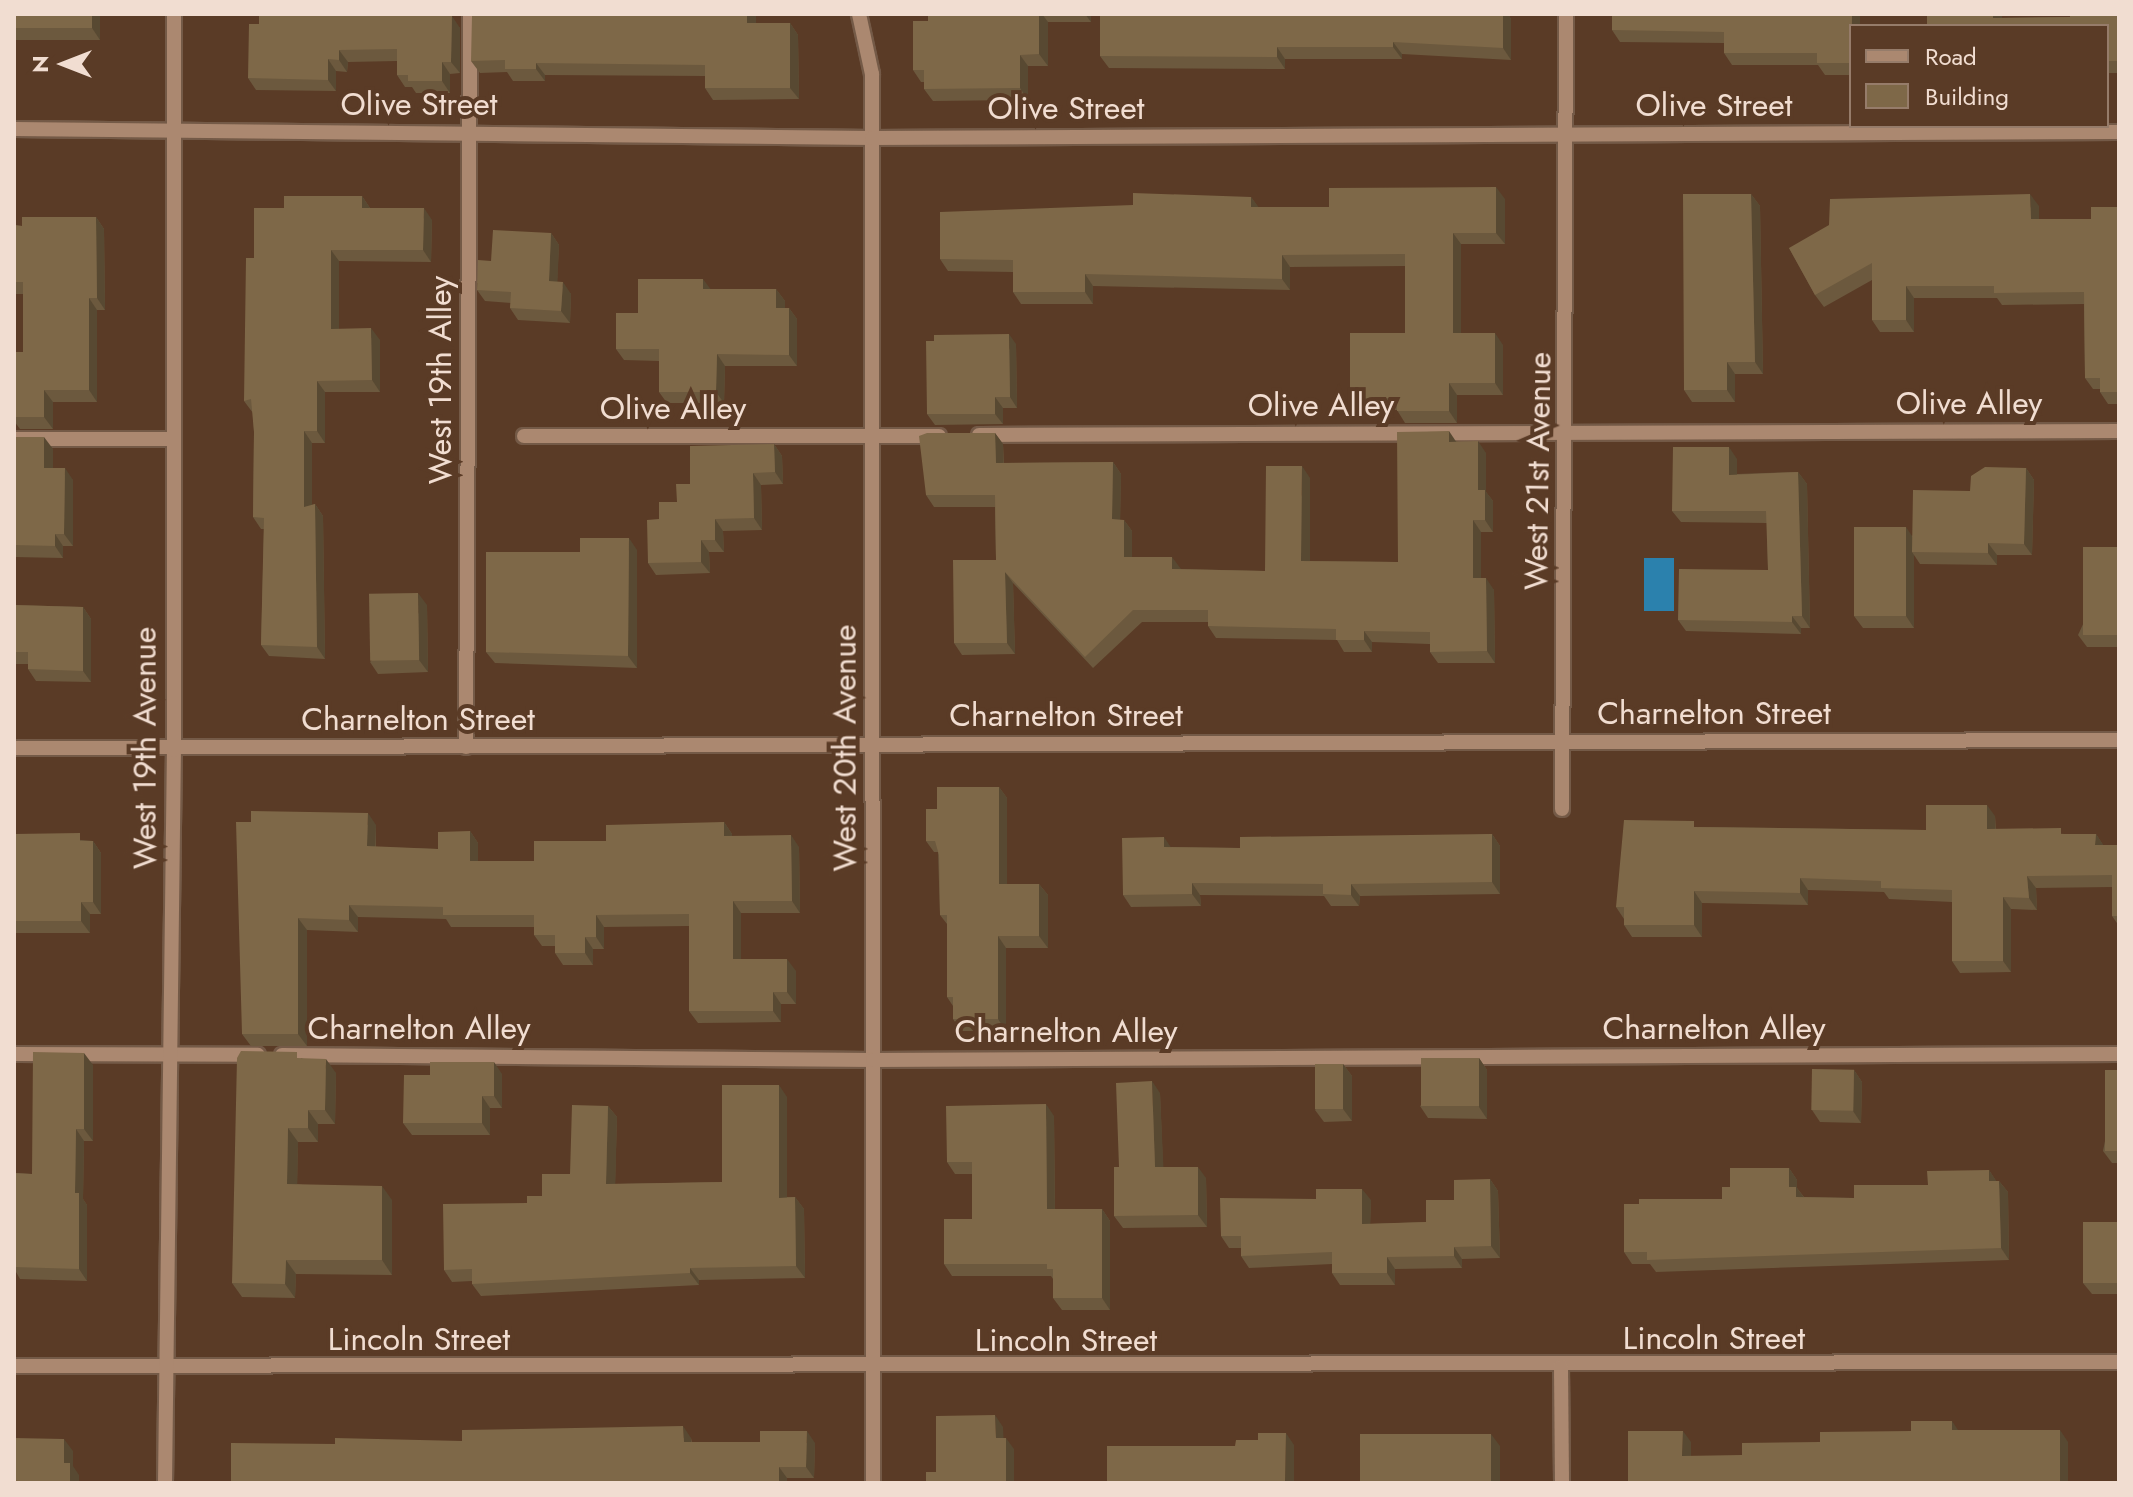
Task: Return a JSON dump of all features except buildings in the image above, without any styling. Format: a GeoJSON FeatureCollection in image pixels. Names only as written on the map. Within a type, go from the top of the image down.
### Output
{"type":"FeatureCollection","features":[{"type":"Feature","properties":{"kind":"street","name":"West 19th Avenue"},"geometry":{"type":"LineString","coordinates":[[165,1483],[174,750],[174,14]]}},
{"type":"Feature","properties":{"kind":"street","name":"West 19th Alley"},"geometry":{"type":"LineString","coordinates":[[466,747],[470,14]]}},
{"type":"Feature","properties":{"kind":"street","name":"West 20th Avenue"},"geometry":{"type":"LineString","coordinates":[[859,14],[872,74],[873,1483]]}},
{"type":"Feature","properties":{"kind":"street","name":"West 21st Avenue"},"geometry":{"type":"LineString","coordinates":[[1562,809],[1569,133],[1566,14]]}},
{"type":"Feature","properties":{"kind":"street","name":"Olive Street"},"geometry":{"type":"LineString","coordinates":[[14,129],[469,131],[872,138],[2119,132]]}},
{"type":"Feature","properties":{"kind":"street","name":"Olive Alley"},"geometry":{"type":"LineString","coordinates":[[968,435],[2119,431]]}},
{"type":"Feature","properties":{"kind":"street","name":"Olive Alley"},"geometry":{"type":"LineString","coordinates":[[524,436],[952,435]]}},
{"type":"Feature","properties":{"kind":"street"},"geometry":{"type":"LineString","coordinates":[[14,439],[174,439]]}},
{"type":"Feature","properties":{"kind":"street","name":"Charnelton Street"},"geometry":{"type":"LineString","coordinates":[[14,748],[174,750],[873,744],[2119,740]]}},
{"type":"Feature","properties":{"kind":"street","name":"Charnelton Alley"},"geometry":{"type":"LineString","coordinates":[[14,1054],[873,1060],[2119,1054]]}},
{"type":"Feature","properties":{"kind":"street","name":"Lincoln Street"},"geometry":{"type":"LineString","coordinates":[[14,1366],[1561,1367],[2119,1362]]}},
{"type":"Feature","properties":{"kind":"street"},"geometry":{"type":"LineString","coordinates":[[1561,1367],[1562,1483]]}},
{"type":"Feature","properties":{"kind":"water"},"geometry":{"type":"Polygon","coordinates":[[[1644,558],[1674,558],[1674,611],[1644,611],[1644,558]]]}}]}
